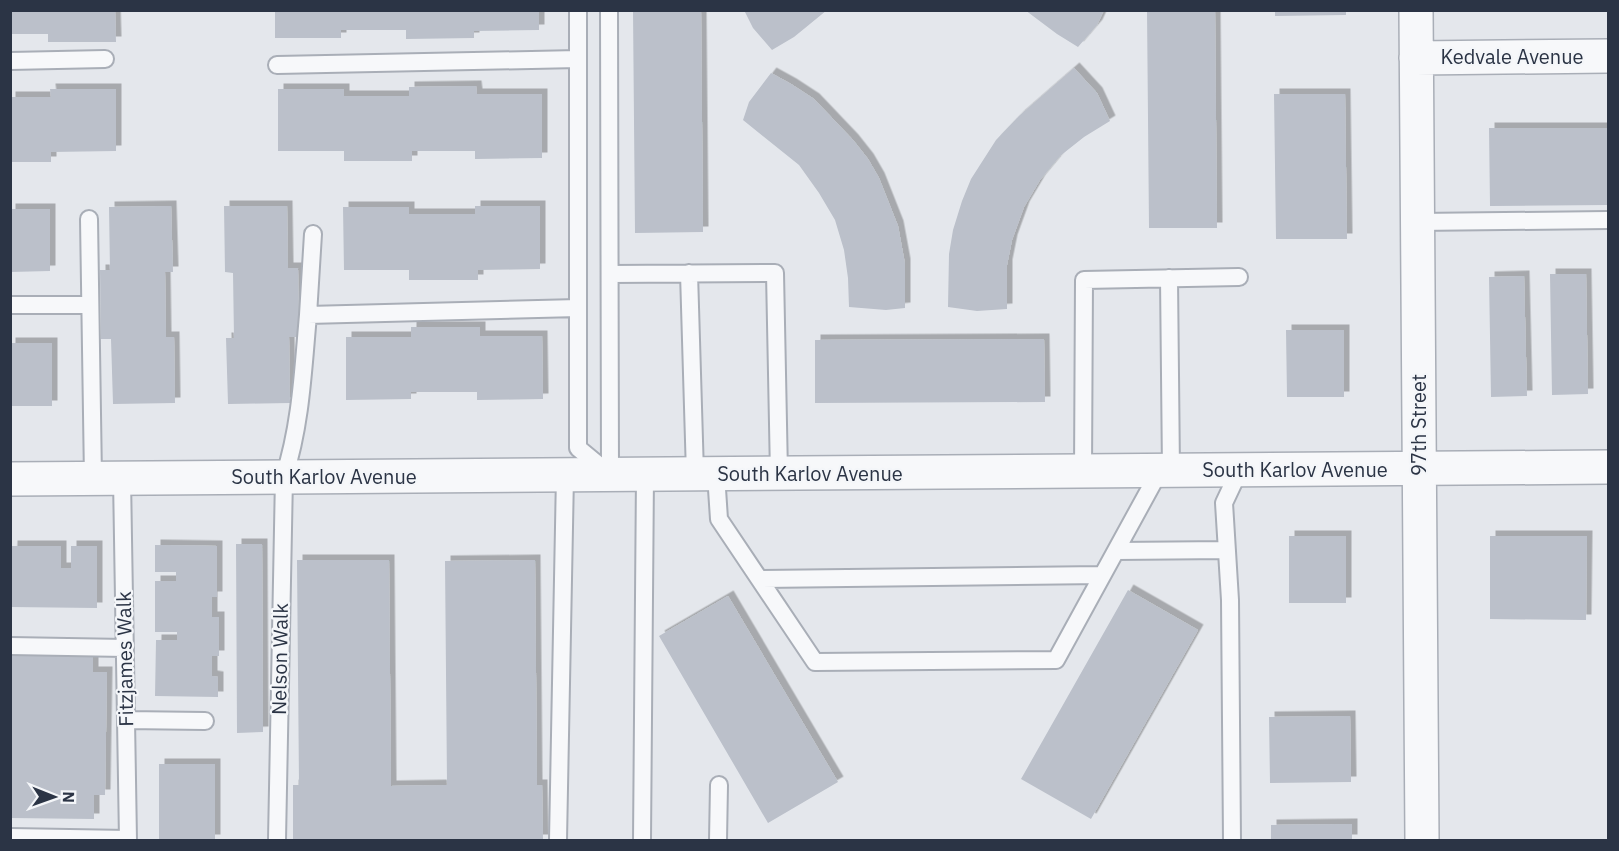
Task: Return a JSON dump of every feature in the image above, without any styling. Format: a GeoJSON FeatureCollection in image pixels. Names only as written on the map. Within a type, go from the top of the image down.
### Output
{"type":"FeatureCollection","features":[{"type":"Feature","properties":{"kind":"street","name":"97th Street"},"geometry":{"type":"LineString","coordinates":[[1416,10],[1422,840]]}},
{"type":"Feature","properties":{"kind":"street","name":"Kedvale Avenue"},"geometry":{"type":"LineString","coordinates":[[1416,58],[1608,56]]}},
{"type":"Feature","properties":{"kind":"street","name":"South Karlov Avenue"},"geometry":{"type":"LineString","coordinates":[[10,478],[1165,472],[1608,467]]}},
{"type":"Feature","properties":{"kind":"lane"},"geometry":{"type":"LineString","coordinates":[[578,10],[578,448],[610,475]]}},
{"type":"Feature","properties":{"kind":"lane"},"geometry":{"type":"LineString","coordinates":[[609,10],[610,475]]}},
{"type":"Feature","properties":{"kind":"lane"},"geometry":{"type":"LineString","coordinates":[[10,61],[105,59]]}},
{"type":"Feature","properties":{"kind":"lane"},"geometry":{"type":"LineString","coordinates":[[277,65],[578,59]]}},
{"type":"Feature","properties":{"kind":"lane","name":"Fitzjames Walk"},"geometry":{"type":"LineString","coordinates":[[89,219],[89,305],[124,648],[128,840]]}},
{"type":"Feature","properties":{"kind":"lane"},"geometry":{"type":"LineString","coordinates":[[1417,222],[1608,220]]}},
{"type":"Feature","properties":{"kind":"lane","name":"Nelson Walk"},"geometry":{"type":"LineString","coordinates":[[277,840],[284,477],[299,415],[313,234]]}},
{"type":"Feature","properties":{"kind":"lane"},"geometry":{"type":"LineString","coordinates":[[689,273],[705,474],[719,519],[815,662],[1056,660],[1102,575],[1165,472],[1169,278]]}},
{"type":"Feature","properties":{"kind":"lane"},"geometry":{"type":"LineString","coordinates":[[610,274],[775,273],[780,474]]}},
{"type":"Feature","properties":{"kind":"lane"},"geometry":{"type":"LineString","coordinates":[[1083,472],[1084,280],[1239,277]]}},
{"type":"Feature","properties":{"kind":"lane"},"geometry":{"type":"LineString","coordinates":[[10,305],[89,305]]}},
{"type":"Feature","properties":{"kind":"lane"},"geometry":{"type":"LineString","coordinates":[[308,315],[578,308]]}},
{"type":"Feature","properties":{"kind":"lane"},"geometry":{"type":"LineString","coordinates":[[1232,840],[1230,600],[1224,503],[1239,471]]}},
{"type":"Feature","properties":{"kind":"lane"},"geometry":{"type":"LineString","coordinates":[[558,840],[565,475]]}},
{"type":"Feature","properties":{"kind":"lane"},"geometry":{"type":"LineString","coordinates":[[642,840],[645,475]]}},
{"type":"Feature","properties":{"kind":"lane"},"geometry":{"type":"LineString","coordinates":[[1116,551],[1227,550]]}},
{"type":"Feature","properties":{"kind":"lane"},"geometry":{"type":"LineString","coordinates":[[760,579],[1102,575]]}},
{"type":"Feature","properties":{"kind":"lane"},"geometry":{"type":"LineString","coordinates":[[10,646],[124,648]]}},
{"type":"Feature","properties":{"kind":"lane"},"geometry":{"type":"LineString","coordinates":[[126,720],[205,721]]}},
{"type":"Feature","properties":{"kind":"lane"},"geometry":{"type":"LineString","coordinates":[[718,840],[719,785]]}},
{"type":"Feature","properties":{"kind":"lane"},"geometry":{"type":"LineString","coordinates":[[10,837],[128,840]]}},
{"type":"Feature","properties":{"kind":"building"},"geometry":{"type":"Polygon","coordinates":[[[10,10],[115,10],[116,42],[48,42],[48,34],[10,34],[10,10]]]}},
{"type":"Feature","properties":{"kind":"building"},"geometry":{"type":"Polygon","coordinates":[[[275,10],[539,10],[539,30],[474,31],[474,38],[406,39],[406,30],[341,30],[341,38],[275,38],[275,10]]]}},
{"type":"Feature","properties":{"kind":"building"},"geometry":{"type":"Polygon","coordinates":[[[633,10],[701,10],[703,232],[635,233],[633,10]]]}},
{"type":"Feature","properties":{"kind":"building"},"geometry":{"type":"Polygon","coordinates":[[[744,10],[827,10],[794,37],[772,50],[753,28],[744,10]]]}},
{"type":"Feature","properties":{"kind":"building"},"geometry":{"type":"Polygon","coordinates":[[[1025,10],[1104,10],[1097,25],[1078,47],[1025,10]]]}},
{"type":"Feature","properties":{"kind":"building"},"geometry":{"type":"Polygon","coordinates":[[[1147,10],[1215,10],[1217,228],[1149,228],[1147,10]]]}},
{"type":"Feature","properties":{"kind":"building"},"geometry":{"type":"Polygon","coordinates":[[[1275,10],[1346,10],[1346,15],[1275,16],[1275,10]]]}},
{"type":"Feature","properties":{"kind":"building"},"geometry":{"type":"Polygon","coordinates":[[[1074,68],[1097,93],[1110,121],[1084,137],[1060,156],[1040,180],[1024,207],[1012,240],[1007,265],[1007,309],[977,311],[948,307],[949,254],[953,230],[971,179],[996,140],[1019,116],[1074,68]]]}},
{"type":"Feature","properties":{"kind":"building"},"geometry":{"type":"Polygon","coordinates":[[[771,73],[814,99],[853,140],[879,178],[898,226],[905,264],[905,308],[886,310],[849,307],[844,250],[835,220],[799,165],[743,120],[749,102],[771,73]]]}},
{"type":"Feature","properties":{"kind":"building"},"geometry":{"type":"Polygon","coordinates":[[[476,86],[477,94],[542,94],[542,158],[475,159],[475,151],[412,151],[412,161],[344,161],[344,151],[278,151],[278,89],[344,89],[344,96],[409,96],[409,87],[476,86]]]}},
{"type":"Feature","properties":{"kind":"building"},"geometry":{"type":"Polygon","coordinates":[[[50,89],[116,89],[116,151],[51,152],[51,162],[10,162],[10,97],[51,97],[50,89]]]}},
{"type":"Feature","properties":{"kind":"building"},"geometry":{"type":"Polygon","coordinates":[[[1274,94],[1345,94],[1347,239],[1276,239],[1274,94]]]}},
{"type":"Feature","properties":{"kind":"building"},"geometry":{"type":"Polygon","coordinates":[[[1489,128],[1608,128],[1608,205],[1490,206],[1489,128]]]}},
{"type":"Feature","properties":{"kind":"building"},"geometry":{"type":"Polygon","coordinates":[[[171,206],[173,272],[165,272],[166,337],[174,337],[175,403],[113,404],[111,339],[101,339],[100,270],[110,270],[109,207],[171,206]]]}},
{"type":"Feature","properties":{"kind":"building"},"geometry":{"type":"Polygon","coordinates":[[[224,206],[287,206],[288,268],[298,268],[299,337],[289,337],[290,403],[228,404],[226,338],[234,338],[233,273],[225,272],[224,206]]]}},
{"type":"Feature","properties":{"kind":"building"},"geometry":{"type":"Polygon","coordinates":[[[475,206],[540,206],[540,269],[478,270],[478,280],[409,280],[409,270],[344,270],[343,207],[409,207],[409,214],[475,214],[475,206]]]}},
{"type":"Feature","properties":{"kind":"building"},"geometry":{"type":"Polygon","coordinates":[[[10,209],[50,209],[50,271],[10,272],[10,209]]]}},
{"type":"Feature","properties":{"kind":"building"},"geometry":{"type":"Polygon","coordinates":[[[1550,274],[1586,274],[1588,394],[1552,395],[1550,274]]]}},
{"type":"Feature","properties":{"kind":"building"},"geometry":{"type":"Polygon","coordinates":[[[1524,276],[1527,396],[1491,397],[1489,277],[1524,276]]]}},
{"type":"Feature","properties":{"kind":"building"},"geometry":{"type":"Polygon","coordinates":[[[411,327],[480,327],[480,336],[542,336],[543,399],[477,400],[477,392],[411,392],[411,399],[346,400],[346,337],[411,337],[411,327]]]}},
{"type":"Feature","properties":{"kind":"building"},"geometry":{"type":"Polygon","coordinates":[[[1286,330],[1344,330],[1344,397],[1287,397],[1286,330]]]}},
{"type":"Feature","properties":{"kind":"building"},"geometry":{"type":"Polygon","coordinates":[[[1044,339],[1045,402],[815,403],[815,340],[1044,339]]]}},
{"type":"Feature","properties":{"kind":"building"},"geometry":{"type":"Polygon","coordinates":[[[10,343],[52,343],[52,406],[10,406],[10,343]]]}},
{"type":"Feature","properties":{"kind":"building"},"geometry":{"type":"Polygon","coordinates":[[[1289,536],[1346,536],[1346,603],[1289,603],[1289,536]]]}},
{"type":"Feature","properties":{"kind":"building"},"geometry":{"type":"Polygon","coordinates":[[[1490,536],[1587,536],[1586,620],[1490,619],[1490,536]]]}},
{"type":"Feature","properties":{"kind":"building"},"geometry":{"type":"Polygon","coordinates":[[[236,544],[262,544],[263,732],[237,733],[236,544]]]}},
{"type":"Feature","properties":{"kind":"building"},"geometry":{"type":"Polygon","coordinates":[[[155,545],[217,546],[217,597],[212,597],[212,617],[219,617],[219,656],[212,656],[212,676],[218,677],[218,697],[155,696],[156,640],[177,640],[177,632],[155,632],[155,581],[176,581],[176,572],[155,572],[155,545]]]}},
{"type":"Feature","properties":{"kind":"building"},"geometry":{"type":"Polygon","coordinates":[[[12,546],[61,546],[61,568],[71,568],[71,546],[97,546],[97,608],[10,607],[12,546]]]}},
{"type":"Feature","properties":{"kind":"building"},"geometry":{"type":"Polygon","coordinates":[[[297,560],[389,560],[391,786],[447,785],[445,561],[535,560],[537,785],[542,785],[543,840],[293,840],[293,785],[299,785],[297,560]]]}},
{"type":"Feature","properties":{"kind":"building"},"geometry":{"type":"Polygon","coordinates":[[[1128,590],[1198,630],[1091,819],[1021,779],[1128,590]]]}},
{"type":"Feature","properties":{"kind":"building"},"geometry":{"type":"Polygon","coordinates":[[[728,596],[838,782],[768,823],[659,636],[728,596]]]}},
{"type":"Feature","properties":{"kind":"building"},"geometry":{"type":"Polygon","coordinates":[[[10,649],[93,650],[93,672],[107,672],[105,795],[94,795],[94,819],[10,818],[10,649]]]}},
{"type":"Feature","properties":{"kind":"building"},"geometry":{"type":"Polygon","coordinates":[[[1350,716],[1351,782],[1270,783],[1269,717],[1350,716]]]}},
{"type":"Feature","properties":{"kind":"building"},"geometry":{"type":"Polygon","coordinates":[[[159,764],[215,764],[215,840],[159,840],[159,764]]]}},
{"type":"Feature","properties":{"kind":"building"},"geometry":{"type":"Polygon","coordinates":[[[1352,824],[1352,840],[1271,840],[1271,825],[1352,824]]]}}]}
